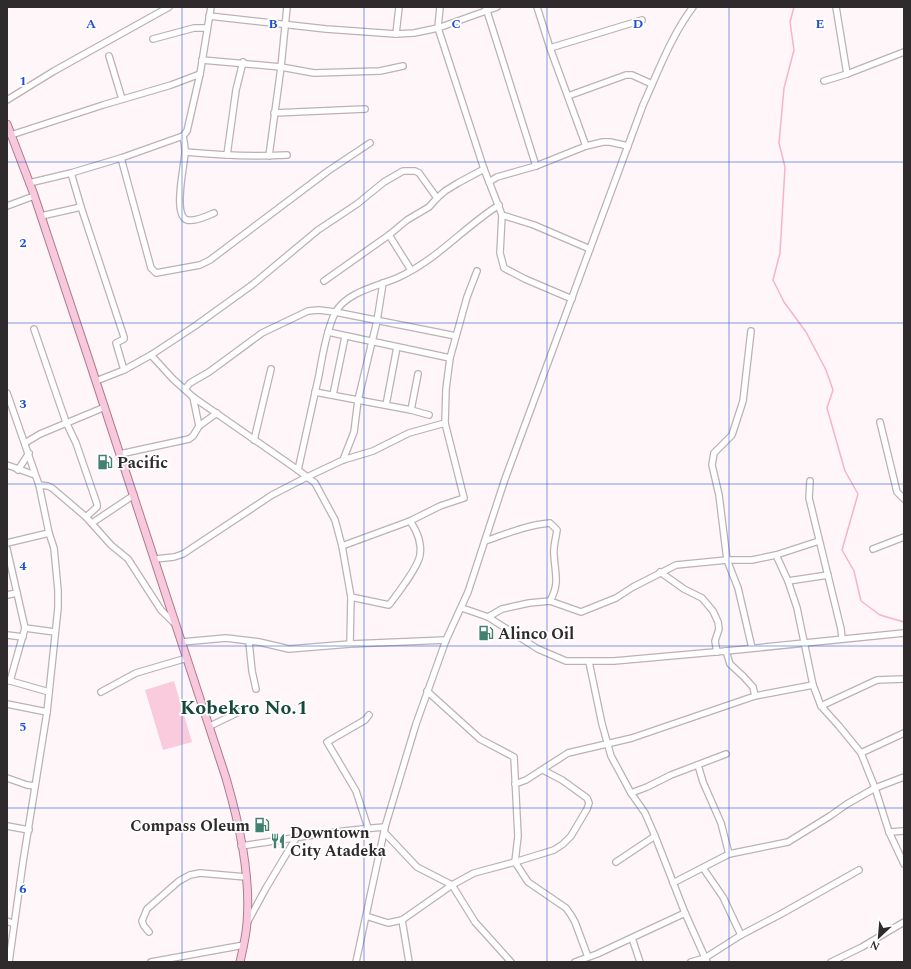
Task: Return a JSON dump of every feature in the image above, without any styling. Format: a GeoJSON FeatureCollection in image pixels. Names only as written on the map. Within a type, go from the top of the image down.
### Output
{"type":"FeatureCollection","features":[{"type":"Feature","properties":{"kind":"main road"},"geometry":{"type":"LineString","coordinates":[[7,124],[41,216],[105,407],[175,624],[210,726],[234,804],[242,846],[248,895],[247,923],[240,962]]}},
{"type":"Feature","properties":{"kind":"street"},"geometry":{"type":"LineString","coordinates":[[7,100],[54,71],[169,7]]}},
{"type":"Feature","properties":{"kind":"street"},"geometry":{"type":"LineString","coordinates":[[29,183],[71,173],[121,158],[183,136],[187,131],[200,74],[211,7]]}},
{"type":"Feature","properties":{"kind":"street"},"geometry":{"type":"LineString","coordinates":[[268,156],[281,67],[284,24],[287,7]]}},
{"type":"Feature","properties":{"kind":"street"},"geometry":{"type":"LineString","coordinates":[[396,34],[399,7]]}},
{"type":"Feature","properties":{"kind":"street"},"geometry":{"type":"LineString","coordinates":[[440,7],[438,28],[484,169],[502,215],[500,253],[504,268],[572,299]]}},
{"type":"Feature","properties":{"kind":"street"},"geometry":{"type":"LineString","coordinates":[[209,16],[333,30],[396,34],[414,33],[438,28],[486,9],[497,7]]}},
{"type":"Feature","properties":{"kind":"street"},"geometry":{"type":"LineString","coordinates":[[537,7],[550,48],[586,146]]}},
{"type":"Feature","properties":{"kind":"street"},"geometry":{"type":"LineString","coordinates":[[356,962],[384,830],[405,755],[427,691],[446,640],[462,608],[505,479],[652,84],[670,45],[693,7]]}},
{"type":"Feature","properties":{"kind":"street"},"geometry":{"type":"LineString","coordinates":[[836,7],[847,74]]}},
{"type":"Feature","properties":{"kind":"street"},"geometry":{"type":"LineString","coordinates":[[486,9],[536,166]]}},
{"type":"Feature","properties":{"kind":"street"},"geometry":{"type":"LineString","coordinates":[[550,48],[642,20]]}},
{"type":"Feature","properties":{"kind":"street"},"geometry":{"type":"LineString","coordinates":[[153,39],[194,28],[208,28]]}},
{"type":"Feature","properties":{"kind":"street"},"geometry":{"type":"LineString","coordinates":[[824,80],[847,74],[904,52]]}},
{"type":"Feature","properties":{"kind":"street"},"geometry":{"type":"LineString","coordinates":[[109,56],[122,99]]}},
{"type":"Feature","properties":{"kind":"street"},"geometry":{"type":"LineString","coordinates":[[202,60],[243,62],[314,73],[380,71],[403,66]]}},
{"type":"Feature","properties":{"kind":"street"},"geometry":{"type":"LineString","coordinates":[[227,155],[236,90],[243,62]]}},
{"type":"Feature","properties":{"kind":"street"},"geometry":{"type":"LineString","coordinates":[[11,135],[122,99],[171,85],[200,74]]}},
{"type":"Feature","properties":{"kind":"street"},"geometry":{"type":"LineString","coordinates":[[568,96],[626,75],[652,84]]}},
{"type":"Feature","properties":{"kind":"street"},"geometry":{"type":"LineString","coordinates":[[274,113],[365,109]]}},
{"type":"Feature","properties":{"kind":"street"},"geometry":{"type":"LineString","coordinates":[[183,136],[185,152],[180,191],[182,214],[185,219],[190,221],[214,213]]}},
{"type":"Feature","properties":{"kind":"street"},"geometry":{"type":"LineString","coordinates":[[489,182],[497,178],[536,166],[586,146],[610,142],[628,146]]}},
{"type":"Feature","properties":{"kind":"street"},"geometry":{"type":"LineString","coordinates":[[121,158],[151,268],[156,273],[200,265],[210,260],[328,171],[370,143]]}},
{"type":"Feature","properties":{"kind":"street"},"geometry":{"type":"LineString","coordinates":[[185,152],[227,155],[287,155]]}},
{"type":"Feature","properties":{"kind":"street"},"geometry":{"type":"LineString","coordinates":[[324,281],[389,235],[407,220],[429,207],[437,198],[458,183],[484,169]]}},
{"type":"Feature","properties":{"kind":"street"},"geometry":{"type":"LineString","coordinates":[[96,381],[124,370],[151,355],[195,326],[252,285],[318,230],[351,208],[384,182],[403,171],[415,171],[419,174],[437,198]]}},
{"type":"Feature","properties":{"kind":"street"},"geometry":{"type":"LineString","coordinates":[[71,173],[124,337],[124,339],[116,343],[124,370]]}},
{"type":"Feature","properties":{"kind":"street"},"geometry":{"type":"LineString","coordinates":[[7,206],[34,196]]}},
{"type":"Feature","properties":{"kind":"street"},"geometry":{"type":"LineString","coordinates":[[298,470],[328,332],[335,312],[355,294],[398,277],[434,255],[482,216],[499,205]]}},
{"type":"Feature","properties":{"kind":"street"},"geometry":{"type":"LineString","coordinates":[[41,216],[81,207]]}},
{"type":"Feature","properties":{"kind":"street"},"geometry":{"type":"LineString","coordinates":[[502,215],[534,225],[590,249]]}},
{"type":"Feature","properties":{"kind":"street"},"geometry":{"type":"LineString","coordinates":[[389,235],[411,270]]}},
{"type":"Feature","properties":{"kind":"street"},"geometry":{"type":"LineString","coordinates":[[342,546],[410,521],[440,506],[464,498],[445,423],[446,389],[450,358],[467,297],[477,271]]}},
{"type":"Feature","properties":{"kind":"street"},"geometry":{"type":"LineString","coordinates":[[343,460],[354,432],[358,400],[377,321],[383,283]]}},
{"type":"Feature","properties":{"kind":"street"},"geometry":{"type":"LineString","coordinates":[[185,389],[190,383],[220,364],[262,333],[308,311],[319,310],[335,312],[456,336]]}},
{"type":"Feature","properties":{"kind":"street"},"geometry":{"type":"LineString","coordinates":[[34,329],[66,422],[76,443],[97,504],[97,507],[86,517]]}},
{"type":"Feature","properties":{"kind":"street"},"geometry":{"type":"LineString","coordinates":[[751,331],[743,401],[732,435],[714,453],[712,465],[719,495],[727,560],[738,588],[752,648]]}},
{"type":"Feature","properties":{"kind":"street"},"geometry":{"type":"LineString","coordinates":[[328,332],[345,337],[450,358]]}},
{"type":"Feature","properties":{"kind":"street"},"geometry":{"type":"LineString","coordinates":[[333,395],[345,337]]}},
{"type":"Feature","properties":{"kind":"street"},"geometry":{"type":"LineString","coordinates":[[386,405],[397,347]]}},
{"type":"Feature","properties":{"kind":"street"},"geometry":{"type":"LineString","coordinates":[[151,355],[173,379],[193,397],[315,483],[335,520],[342,546],[351,597],[350,644]]}},
{"type":"Feature","properties":{"kind":"street"},"geometry":{"type":"LineString","coordinates":[[254,440],[272,368]]}},
{"type":"Feature","properties":{"kind":"street"},"geometry":{"type":"LineString","coordinates":[[412,410],[418,374]]}},
{"type":"Feature","properties":{"kind":"street"},"geometry":{"type":"LineString","coordinates":[[315,392],[412,410],[429,415]]}},
{"type":"Feature","properties":{"kind":"street"},"geometry":{"type":"LineString","coordinates":[[7,393],[29,453],[34,475],[39,485],[49,533],[54,548],[58,590],[47,712],[9,962]]}},
{"type":"Feature","properties":{"kind":"street"},"geometry":{"type":"LineString","coordinates":[[193,397],[199,426]]}},
{"type":"Feature","properties":{"kind":"street"},"geometry":{"type":"LineString","coordinates":[[25,444],[40,434],[105,407]]}},
{"type":"Feature","properties":{"kind":"street"},"geometry":{"type":"LineString","coordinates":[[120,454],[189,439],[193,436],[199,426],[217,413]]}},
{"type":"Feature","properties":{"kind":"street"},"geometry":{"type":"LineString","coordinates":[[880,422],[897,492],[904,499]]}},
{"type":"Feature","properties":{"kind":"street"},"geometry":{"type":"LineString","coordinates":[[155,559],[174,558],[183,554],[272,495],[343,460],[373,451],[409,433],[445,423]]}},
{"type":"Feature","properties":{"kind":"street"},"geometry":{"type":"LineString","coordinates":[[18,470],[29,453]]}},
{"type":"Feature","properties":{"kind":"street"},"geometry":{"type":"LineString","coordinates":[[7,465],[34,475]]}},
{"type":"Feature","properties":{"kind":"street"},"geometry":{"type":"LineString","coordinates":[[810,481],[809,498],[841,628],[842,639]]}},
{"type":"Feature","properties":{"kind":"street"},"geometry":{"type":"LineString","coordinates":[[39,485],[52,488],[86,517],[111,545],[128,559],[162,610],[175,624]]}},
{"type":"Feature","properties":{"kind":"street"},"geometry":{"type":"LineString","coordinates":[[92,523],[134,495]]}},
{"type":"Feature","properties":{"kind":"street"},"geometry":{"type":"LineString","coordinates":[[351,597],[389,605],[420,556],[420,542],[416,530],[410,521]]}},
{"type":"Feature","properties":{"kind":"street"},"geometry":{"type":"LineString","coordinates":[[485,541],[519,529],[550,523],[557,530],[553,553],[556,591],[550,601]]}},
{"type":"Feature","properties":{"kind":"street"},"geometry":{"type":"LineString","coordinates":[[7,542],[49,533]]}},
{"type":"Feature","properties":{"kind":"street"},"geometry":{"type":"LineString","coordinates":[[873,549],[904,538]]}},
{"type":"Feature","properties":{"kind":"street"},"geometry":{"type":"LineString","coordinates":[[488,616],[502,609],[529,603],[550,601],[581,612],[616,598],[660,572],[676,565],[727,560],[752,560],[776,555],[819,541]]}},
{"type":"Feature","properties":{"kind":"street"},"geometry":{"type":"LineString","coordinates":[[7,549],[25,628],[8,680],[49,692]]}},
{"type":"Feature","properties":{"kind":"street"},"geometry":{"type":"LineString","coordinates":[[776,555],[788,581],[797,608],[813,685],[821,706],[840,726],[861,753],[875,788],[888,832],[904,864]]}},
{"type":"Feature","properties":{"kind":"street"},"geometry":{"type":"LineString","coordinates":[[660,572],[684,589],[702,598],[713,611],[719,628],[715,642],[717,652]]}},
{"type":"Feature","properties":{"kind":"street"},"geometry":{"type":"LineString","coordinates":[[788,581],[828,575]]}},
{"type":"Feature","properties":{"kind":"street"},"geometry":{"type":"LineString","coordinates":[[7,595],[17,593]]}},
{"type":"Feature","properties":{"kind":"street"},"geometry":{"type":"LineString","coordinates":[[462,608],[488,616],[538,649],[566,661],[614,661],[717,652],[904,632]]}},
{"type":"Feature","properties":{"kind":"street"},"geometry":{"type":"LineString","coordinates":[[25,628],[55,632]]}},
{"type":"Feature","properties":{"kind":"street"},"geometry":{"type":"LineString","coordinates":[[7,636],[23,637]]}},
{"type":"Feature","properties":{"kind":"street"},"geometry":{"type":"LineString","coordinates":[[182,642],[226,638],[249,642],[259,642],[289,649],[350,644],[446,640]]}},
{"type":"Feature","properties":{"kind":"street"},"geometry":{"type":"LineString","coordinates":[[249,642],[252,671],[256,689]]}},
{"type":"Feature","properties":{"kind":"street"},"geometry":{"type":"LineString","coordinates":[[726,651],[730,664],[744,676],[754,688],[755,696]]}},
{"type":"Feature","properties":{"kind":"street"},"geometry":{"type":"LineString","coordinates":[[101,692],[136,674],[187,658]]}},
{"type":"Feature","properties":{"kind":"street"},"geometry":{"type":"LineString","coordinates":[[590,662],[611,756],[631,793],[645,813],[685,913],[706,960]]}},
{"type":"Feature","properties":{"kind":"street"},"geometry":{"type":"LineString","coordinates":[[821,706],[877,680],[904,679]]}},
{"type":"Feature","properties":{"kind":"street"},"geometry":{"type":"LineString","coordinates":[[515,784],[526,780],[568,753],[632,738],[755,696],[813,685]]}},
{"type":"Feature","properties":{"kind":"street"},"geometry":{"type":"LineString","coordinates":[[427,691],[480,739],[514,757],[518,836],[516,862],[528,882],[566,908],[575,922],[588,957]]}},
{"type":"Feature","properties":{"kind":"street"},"geometry":{"type":"LineString","coordinates":[[7,704],[47,712]]}},
{"type":"Feature","properties":{"kind":"street"},"geometry":{"type":"LineString","coordinates":[[210,726],[239,712]]}},
{"type":"Feature","properties":{"kind":"street"},"geometry":{"type":"LineString","coordinates":[[368,828],[356,791],[327,742],[365,720],[369,715]]}},
{"type":"Feature","properties":{"kind":"street"},"geometry":{"type":"LineString","coordinates":[[861,753],[904,733]]}},
{"type":"Feature","properties":{"kind":"street"},"geometry":{"type":"LineString","coordinates":[[631,793],[671,775],[726,754]]}},
{"type":"Feature","properties":{"kind":"street"},"geometry":{"type":"LineString","coordinates":[[698,765],[702,782],[721,824],[729,854]]}},
{"type":"Feature","properties":{"kind":"street"},"geometry":{"type":"LineString","coordinates":[[366,916],[388,923],[402,920],[452,885],[474,873],[554,850],[563,844],[571,836],[589,803],[587,798],[562,780],[543,770]]}},
{"type":"Feature","properties":{"kind":"street"},"geometry":{"type":"LineString","coordinates":[[673,883],[729,854],[788,842],[875,788],[904,777]]}},
{"type":"Feature","properties":{"kind":"street"},"geometry":{"type":"LineString","coordinates":[[7,778],[27,785],[35,786]]}},
{"type":"Feature","properties":{"kind":"street"},"geometry":{"type":"LineString","coordinates":[[7,826],[29,830]]}},
{"type":"Feature","properties":{"kind":"street"},"geometry":{"type":"LineString","coordinates":[[242,846],[368,828],[384,830],[417,867],[452,885],[475,922],[511,962]]}},
{"type":"Feature","properties":{"kind":"street"},"geometry":{"type":"LineString","coordinates":[[888,832],[904,831]]}},
{"type":"Feature","properties":{"kind":"street"},"geometry":{"type":"LineString","coordinates":[[616,862],[655,836]]}},
{"type":"Feature","properties":{"kind":"street"},"geometry":{"type":"LineString","coordinates":[[247,923],[296,838]]}},
{"type":"Feature","properties":{"kind":"street"},"geometry":{"type":"LineString","coordinates":[[703,868],[723,898],[741,935]]}},
{"type":"Feature","properties":{"kind":"street"},"geometry":{"type":"LineString","coordinates":[[692,962],[706,960],[741,935],[859,870]]}},
{"type":"Feature","properties":{"kind":"street"},"geometry":{"type":"LineString","coordinates":[[149,932],[142,921],[147,909],[179,882],[190,875],[200,873],[246,877]]}},
{"type":"Feature","properties":{"kind":"street"},"geometry":{"type":"LineString","coordinates":[[575,962],[632,938],[685,913]]}},
{"type":"Feature","properties":{"kind":"street"},"geometry":{"type":"LineString","coordinates":[[402,920],[408,962]]}},
{"type":"Feature","properties":{"kind":"street"},"geometry":{"type":"LineString","coordinates":[[7,921],[14,924]]}},
{"type":"Feature","properties":{"kind":"street"},"geometry":{"type":"LineString","coordinates":[[831,962],[904,922]]}},
{"type":"Feature","properties":{"kind":"street"},"geometry":{"type":"LineString","coordinates":[[632,938],[640,962]]}},
{"type":"Feature","properties":{"kind":"street"},"geometry":{"type":"LineString","coordinates":[[151,962],[244,945]]}},
{"type":"Feature","properties":{"kind":"shaded area"},"geometry":{"type":"Polygon","coordinates":[[[174,681],[192,742],[163,750],[145,690],[174,681]]]}},
{"type":"Feature","properties":{"kind":"waterway"},"geometry":{"type":"LineString","coordinates":[[794,7],[790,22],[794,50],[784,88],[779,143],[785,167],[780,253],[773,280],[784,302],[806,332],[826,370],[833,390],[827,408],[845,471],[858,494],[842,550],[854,571],[861,601],[880,615],[904,622]]}},
{"type":"Feature","properties":{"kind":"place","name":"Pacific"},"geometry":{"type":"Point","coordinates":[105,462]}},
{"type":"Feature","properties":{"kind":"place","name":"Alinco Oil"},"geometry":{"type":"Point","coordinates":[486,633]}},
{"type":"Feature","properties":{"kind":"place","name":"Compass Oleum"},"geometry":{"type":"Point","coordinates":[262,825]}},
{"type":"Feature","properties":{"kind":"place","name":"Downtown City Atadeka"},"geometry":{"type":"Point","coordinates":[278,841]}},
{"type":"Feature","properties":{"kind":"district","name":"Kobekro No.1"},"geometry":{"type":"Point","coordinates":[244,707]}}]}
